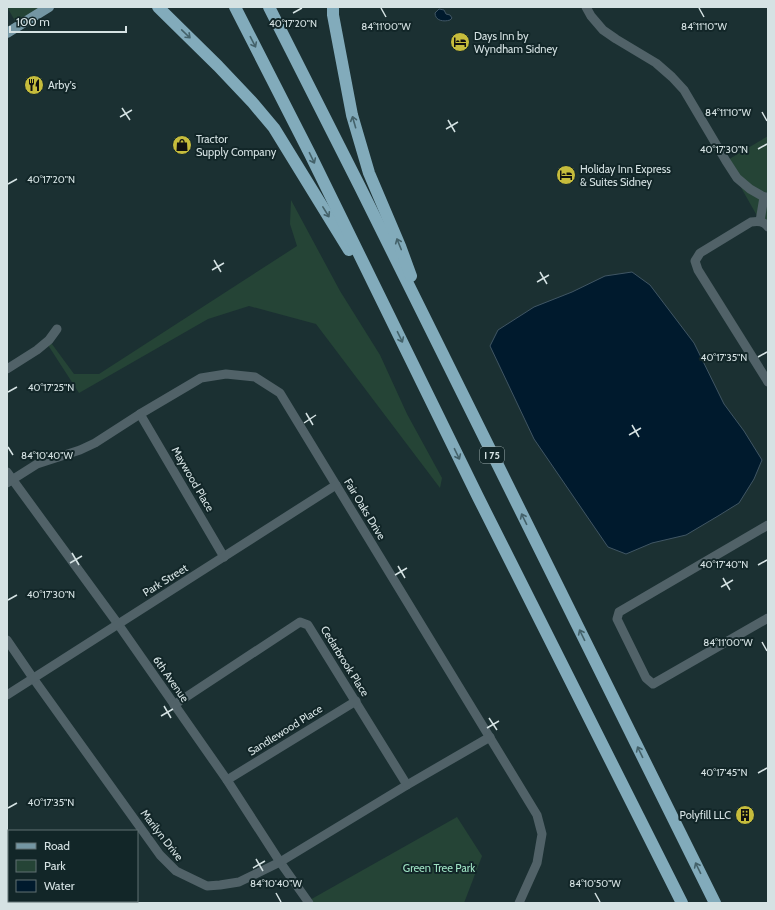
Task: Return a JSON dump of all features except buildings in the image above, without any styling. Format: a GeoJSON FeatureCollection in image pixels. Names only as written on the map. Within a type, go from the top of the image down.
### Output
{"type":"FeatureCollection","features":[{"type":"Feature","properties":{"kind":"highway"},"geometry":{"type":"LineString","coordinates":[[158,7],[218,66],[274,128],[387,311]]}},
{"type":"Feature","properties":{"kind":"highway"},"geometry":{"type":"LineString","coordinates":[[236,7],[310,154],[478,497],[682,903]]}},
{"type":"Feature","properties":{"kind":"highway","name":"I 75"},"geometry":{"type":"LineString","coordinates":[[269,7],[715,903]]}},
{"type":"Feature","properties":{"kind":"highway"},"geometry":{"type":"LineString","coordinates":[[333,7],[352,115],[369,173],[400,246],[432,333]]}},
{"type":"Feature","properties":{"kind":"main road"},"geometry":{"type":"LineString","coordinates":[[7,33],[49,7]]}},
{"type":"Feature","properties":{"kind":"street"},"geometry":{"type":"LineString","coordinates":[[586,7],[591,16],[603,30],[656,63],[684,90],[737,178],[750,189],[766,197],[760,221]]}},
{"type":"Feature","properties":{"kind":"street"},"geometry":{"type":"LineString","coordinates":[[768,227],[760,221],[751,222],[700,253],[695,261],[698,270],[768,382]]}},
{"type":"Feature","properties":{"kind":"street"},"geometry":{"type":"LineString","coordinates":[[7,369],[37,350],[49,340],[57,329]]}},
{"type":"Feature","properties":{"kind":"street","name":"Fair Oaks Drive"},"geometry":{"type":"LineString","coordinates":[[9,478],[37,464],[80,450],[95,443],[201,378],[226,374],[256,377],[280,393],[537,815],[542,834],[537,863],[519,903]]}},
{"type":"Feature","properties":{"kind":"street","name":"Maywood Place"},"geometry":{"type":"LineString","coordinates":[[140,414],[224,557]]}},
{"type":"Feature","properties":{"kind":"street","name":"6th Avenue"},"geometry":{"type":"LineString","coordinates":[[9,478],[118,624],[227,780],[280,862],[309,903]]}},
{"type":"Feature","properties":{"kind":"street","name":"Park Street"},"geometry":{"type":"LineString","coordinates":[[7,695],[336,485]]}},
{"type":"Feature","properties":{"kind":"street"},"geometry":{"type":"LineString","coordinates":[[768,525],[619,612],[617,619],[646,678],[653,684],[768,618]]}},
{"type":"Feature","properties":{"kind":"street","name":"Cedarbrook Place"},"geometry":{"type":"LineString","coordinates":[[174,705],[300,622],[308,625],[407,785]]}},
{"type":"Feature","properties":{"kind":"street","name":"Marilyn Drive"},"geometry":{"type":"LineString","coordinates":[[7,640],[160,855],[176,871],[207,886],[239,882],[280,862],[407,785],[490,737]]}},
{"type":"Feature","properties":{"kind":"street","name":"Sandlewood Place"},"geometry":{"type":"LineString","coordinates":[[227,780],[356,701]]}},
{"type":"Feature","properties":{"kind":"green space"},"geometry":{"type":"Polygon","coordinates":[[[7,7],[49,7],[18,26],[7,7]]]}},
{"type":"Feature","properties":{"kind":"green space"},"geometry":{"type":"Polygon","coordinates":[[[768,136],[768,233],[726,161],[768,136]]]}},
{"type":"Feature","properties":{"kind":"green space"},"geometry":{"type":"Polygon","coordinates":[[[291,200],[340,291],[380,355],[407,414],[442,478],[440,488],[316,324],[249,306],[208,319],[79,393],[46,342],[49,340],[74,374],[99,374],[297,246],[290,224],[291,200]]]}},
{"type":"Feature","properties":{"kind":"green space","name":"Green Tree Park"},"geometry":{"type":"Polygon","coordinates":[[[457,817],[482,856],[464,903],[309,903],[308,901],[457,817]]]}},
{"type":"Feature","properties":{"kind":"water"},"geometry":{"type":"Polygon","coordinates":[[[439,9],[444,10],[446,14],[450,15],[452,18],[445,21],[436,18],[435,13],[439,9]]]}},
{"type":"Feature","properties":{"kind":"water"},"geometry":{"type":"Polygon","coordinates":[[[632,272],[650,285],[694,343],[724,404],[744,431],[762,460],[754,479],[739,503],[686,535],[652,543],[626,554],[608,547],[534,439],[490,346],[498,330],[534,307],[572,292],[605,276],[632,272]]]}},
{"type":"Feature","properties":{"kind":"place","name":"Days Inn by Wyndham Sidney"},"geometry":{"type":"Point","coordinates":[460,42]}},
{"type":"Feature","properties":{"kind":"place","name":"Arby's"},"geometry":{"type":"Point","coordinates":[34,85]}},
{"type":"Feature","properties":{"kind":"place","name":"Tractor Supply Company"},"geometry":{"type":"Point","coordinates":[182,145]}},
{"type":"Feature","properties":{"kind":"place","name":"Holiday Inn Express & Suites Sidney"},"geometry":{"type":"Point","coordinates":[566,175]}},
{"type":"Feature","properties":{"kind":"place","name":"Polyfill LLC"},"geometry":{"type":"Point","coordinates":[745,815]}}]}
